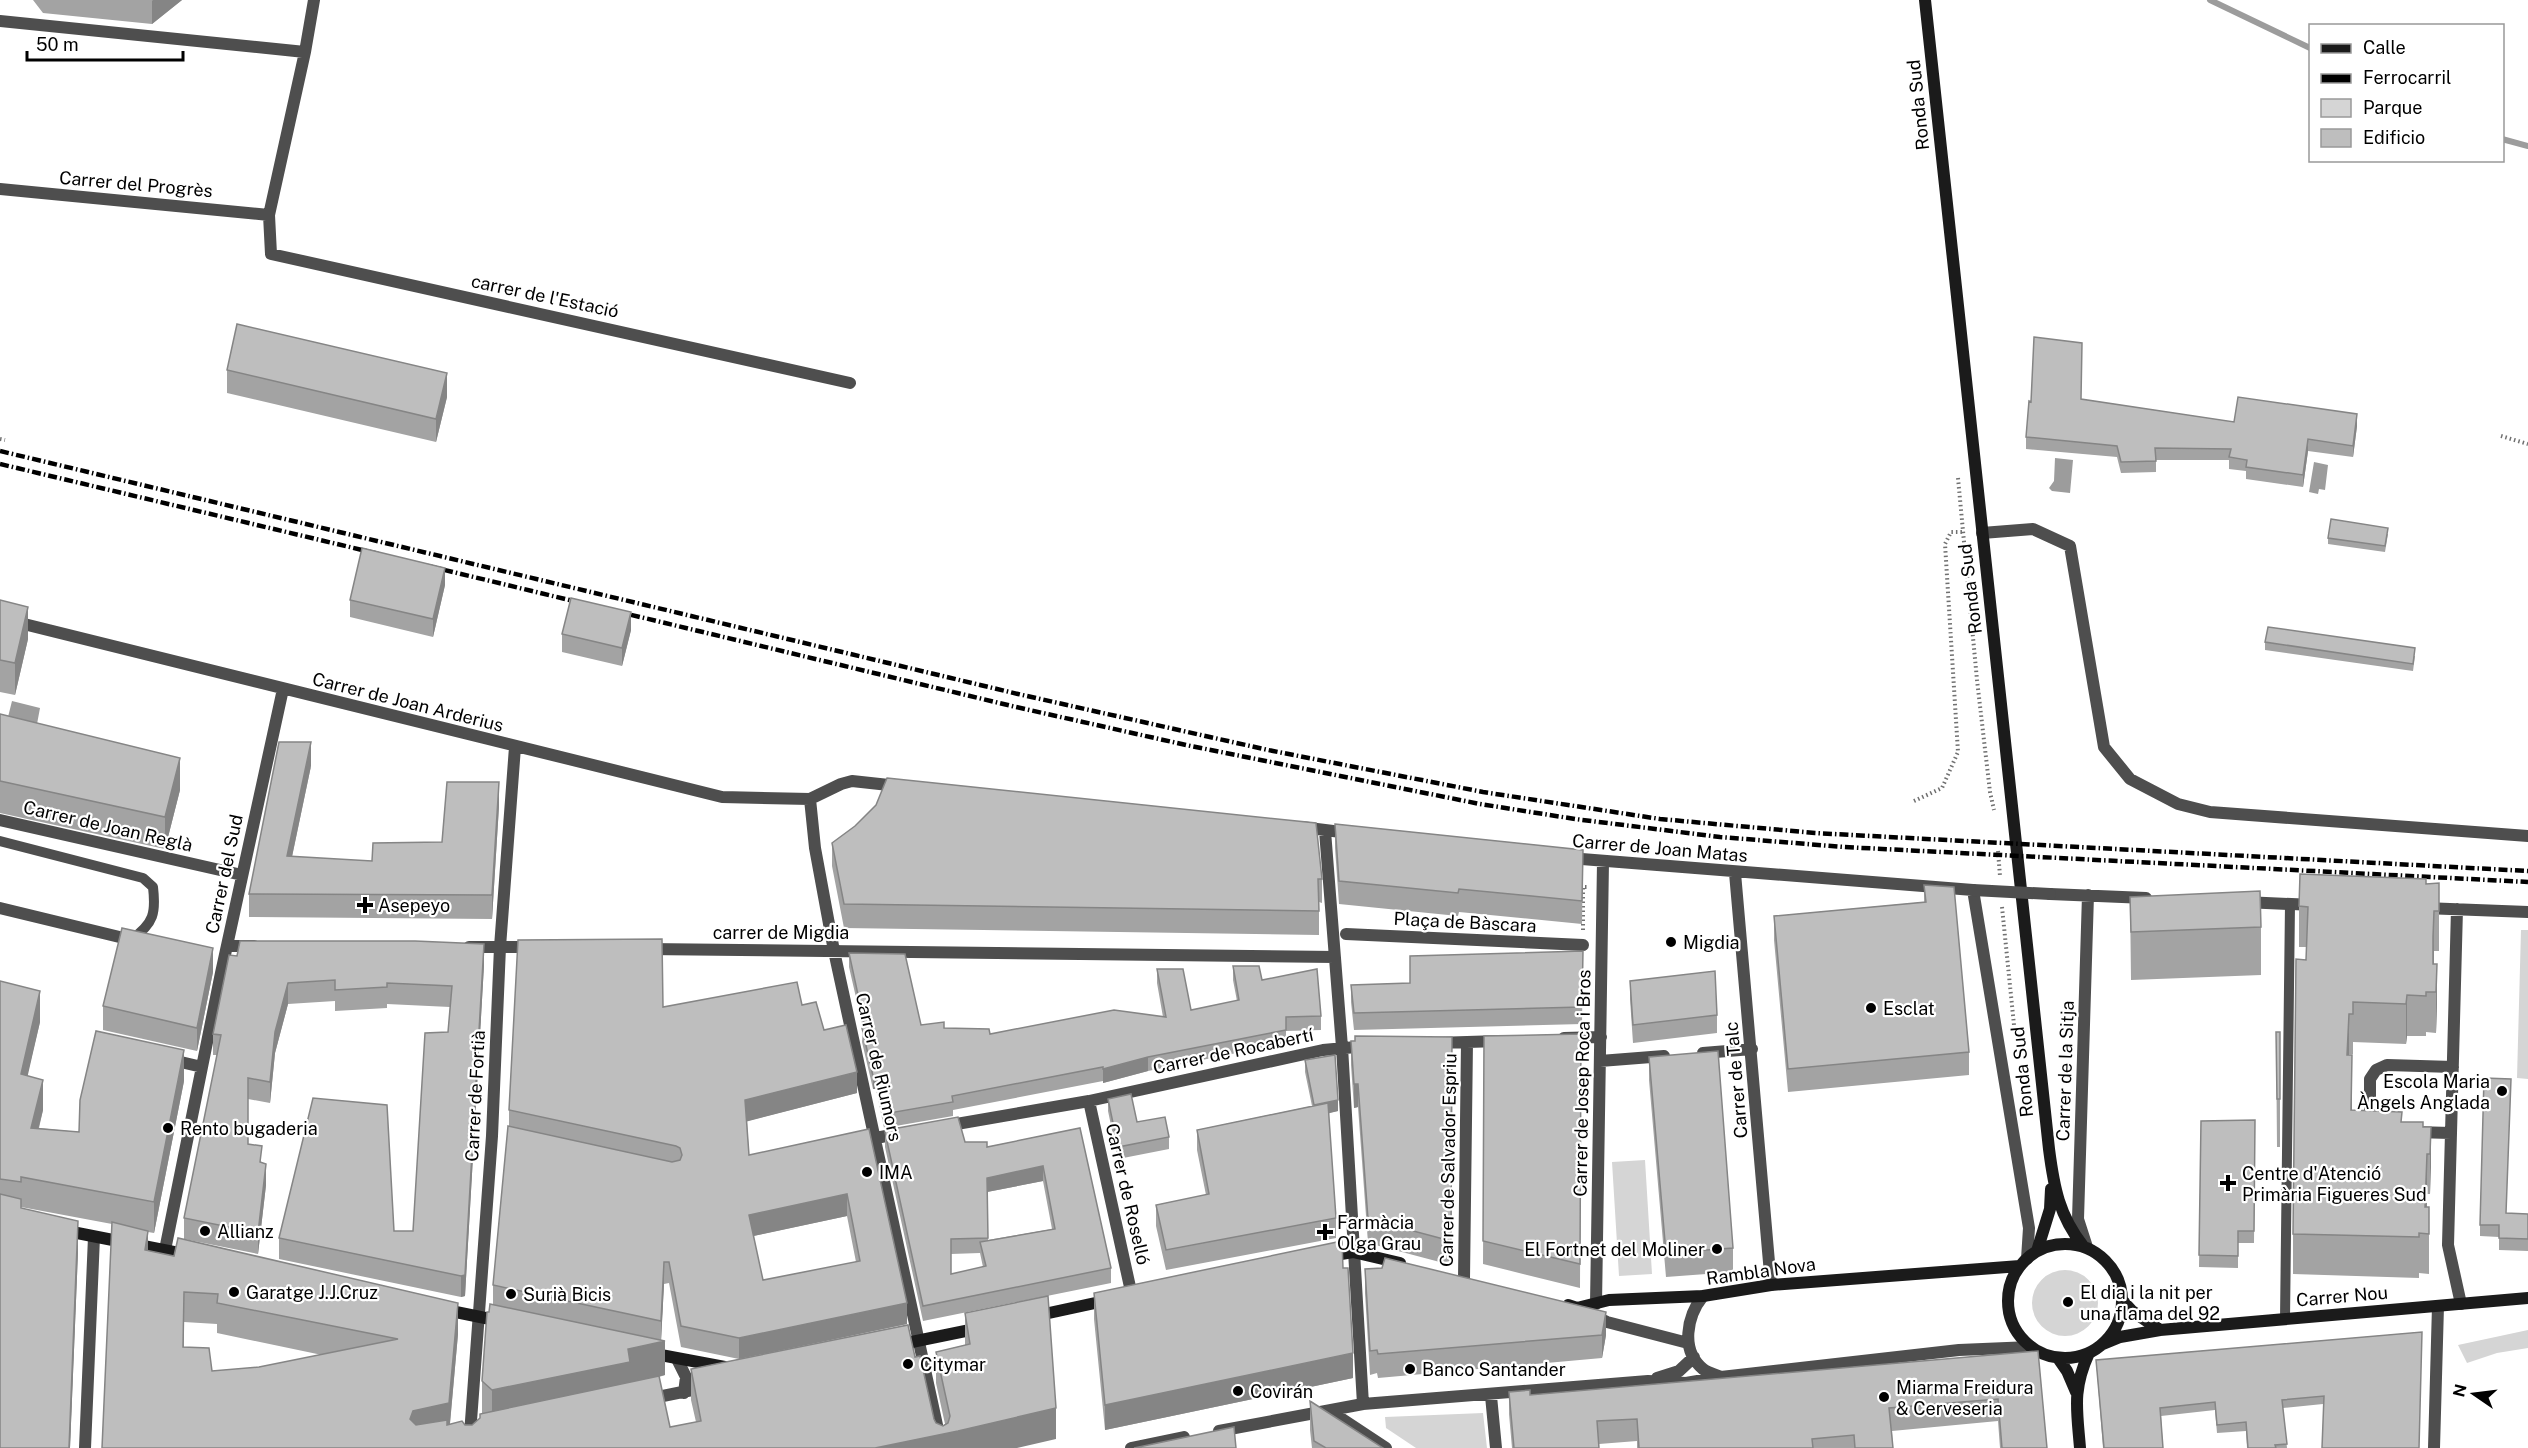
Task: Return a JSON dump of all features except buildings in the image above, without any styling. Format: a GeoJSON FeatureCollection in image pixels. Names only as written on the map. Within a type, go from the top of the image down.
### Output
{"type":"FeatureCollection","features":[{"type":"Feature","properties":{"kind":"main road","name":"Ronda Sud"},"geometry":{"type":"LineString","coordinates":[[1924,0],[2052,1173],[2059,1208],[2070,1230],[2085,1247]]}},
{"type":"Feature","properties":{"kind":"main road","name":"Ronda Sud"},"geometry":{"type":"LineString","coordinates":[[2028,1258],[2044,1233],[2050,1209],[2052,1173]]}},
{"type":"Feature","properties":{"kind":"main road"},"geometry":{"type":"LineString","coordinates":[[44,1226],[196,1257]]}},
{"type":"Feature","properties":{"kind":"main road"},"geometry":{"type":"LineString","coordinates":[[2057,1244],[2085,1247],[2102,1256],[2113,1269],[2121,1284],[2123,1301],[2121,1317],[2114,1332],[2103,1344],[2089,1353],[2072,1358],[2058,1358],[2043,1354],[2031,1347],[2020,1336],[2009,1309],[2008,1294],[2028,1258],[2057,1244]]}},
{"type":"Feature","properties":{"kind":"main road"},"geometry":{"type":"LineString","coordinates":[[1320,1258],[1353,1252],[1407,1265]]}},
{"type":"Feature","properties":{"kind":"main road","name":"Rambla Nova"},"geometry":{"type":"LineString","coordinates":[[1703,1296],[1771,1285],[2028,1258]]}},
{"type":"Feature","properties":{"kind":"main road"},"geometry":{"type":"LineString","coordinates":[[1024,1318],[1137,1295]]}},
{"type":"Feature","properties":{"kind":"main road"},"geometry":{"type":"LineString","coordinates":[[1555,1302],[1577,1308],[1609,1300],[1703,1296]]}},
{"type":"Feature","properties":{"kind":"main road","name":"Carrer Nou"},"geometry":{"type":"LineString","coordinates":[[2103,1344],[2120,1337],[2160,1330],[2528,1298]]}},
{"type":"Feature","properties":{"kind":"main road"},"geometry":{"type":"LineString","coordinates":[[2123,1301],[2132,1311],[2160,1330]]}},
{"type":"Feature","properties":{"kind":"main road"},"geometry":{"type":"LineString","coordinates":[[431,1307],[515,1324]]}},
{"type":"Feature","properties":{"kind":"main road"},"geometry":{"type":"LineString","coordinates":[[886,1347],[989,1326]]}},
{"type":"Feature","properties":{"kind":"main road"},"geometry":{"type":"LineString","coordinates":[[643,1351],[678,1359],[733,1379]]}},
{"type":"Feature","properties":{"kind":"main road"},"geometry":{"type":"LineString","coordinates":[[2080,1448],[2076,1392],[2080,1373],[2089,1353]]}},
{"type":"Feature","properties":{"kind":"main road"},"geometry":{"type":"LineString","coordinates":[[2058,1358],[2067,1371],[2076,1392]]}},
{"type":"Feature","properties":{"kind":"street"},"geometry":{"type":"LineString","coordinates":[[269,215],[305,52],[314,0]]}},
{"type":"Feature","properties":{"kind":"street"},"geometry":{"type":"LineString","coordinates":[[0,21],[305,52]]}},
{"type":"Feature","properties":{"kind":"street","name":"Carrer del Progrès"},"geometry":{"type":"LineString","coordinates":[[0,189],[269,215]]}},
{"type":"Feature","properties":{"kind":"street","name":"carrer de l'Estació"},"geometry":{"type":"LineString","coordinates":[[269,215],[271,254],[850,383]]}},
{"type":"Feature","properties":{"kind":"street"},"geometry":{"type":"LineString","coordinates":[[1982,533],[2032,529],[2070,546],[2104,747],[2130,779],[2178,804],[2210,812],[2528,837]]}},
{"type":"Feature","properties":{"kind":"street","name":"Carrer de Joan Arderius"},"geometry":{"type":"LineString","coordinates":[[0,618],[722,797],[810,799]]}},
{"type":"Feature","properties":{"kind":"street","name":"Carrer del Sud"},"geometry":{"type":"LineString","coordinates":[[165,1250],[227,946],[283,689]]}},
{"type":"Feature","properties":{"kind":"street","name":"Carrer de Fortià"},"geometry":{"type":"LineString","coordinates":[[470,1440],[477,1316],[498,1137],[500,947],[514,747]]}},
{"type":"Feature","properties":{"kind":"street"},"geometry":{"type":"LineString","coordinates":[[810,799],[852,781],[909,787]]}},
{"type":"Feature","properties":{"kind":"street","name":"Carrer de Riumors"},"geometry":{"type":"LineString","coordinates":[[810,799],[815,848],[834,951],[942,1448]]}},
{"type":"Feature","properties":{"kind":"street","name":"Carrer de Joan Reglà"},"geometry":{"type":"LineString","coordinates":[[0,820],[242,875]]}},
{"type":"Feature","properties":{"kind":"street"},"geometry":{"type":"LineString","coordinates":[[1293,826],[1365,835]]}},
{"type":"Feature","properties":{"kind":"street"},"geometry":{"type":"LineString","coordinates":[[1325,831],[1342,1047],[1363,1404]]}},
{"type":"Feature","properties":{"kind":"street","name":"Carrer de Joan Matas"},"geometry":{"type":"LineString","coordinates":[[1552,856],[1735,873],[1973,890],[2159,898]]}},
{"type":"Feature","properties":{"kind":"street","name":"Carrer de Josep Roca i Bros"},"geometry":{"type":"LineString","coordinates":[[1596,1304],[1603,862]]}},
{"type":"Feature","properties":{"kind":"street","name":"Carrer de Talc"},"geometry":{"type":"LineString","coordinates":[[1735,873],[1771,1285]]}},
{"type":"Feature","properties":{"kind":"street"},"geometry":{"type":"LineString","coordinates":[[1973,890],[2029,1228],[2028,1258]]}},
{"type":"Feature","properties":{"kind":"street","name":"Carrer de la Sitja"},"geometry":{"type":"LineString","coordinates":[[2085,1247],[2078,1219],[2088,895]]}},
{"type":"Feature","properties":{"kind":"street"},"geometry":{"type":"LineString","coordinates":[[2231,902],[2326,905]]}},
{"type":"Feature","properties":{"kind":"street"},"geometry":{"type":"LineString","coordinates":[[0,908],[137,941]]}},
{"type":"Feature","properties":{"kind":"street"},"geometry":{"type":"LineString","coordinates":[[2410,908],[2528,912]]}},
{"type":"Feature","properties":{"kind":"street"},"geometry":{"type":"LineString","coordinates":[[2457,909],[2448,1245],[2461,1304]]}},
{"type":"Feature","properties":{"kind":"street","name":"Plaça de Bàscara"},"geometry":{"type":"LineString","coordinates":[[1346,934],[1583,945]]}},
{"type":"Feature","properties":{"kind":"street"},"geometry":{"type":"LineString","coordinates":[[227,946],[271,946]]}},
{"type":"Feature","properties":{"kind":"street"},"geometry":{"type":"LineString","coordinates":[[458,947],[543,947]]}},
{"type":"Feature","properties":{"kind":"street","name":"carrer de Migdia"},"geometry":{"type":"LineString","coordinates":[[638,948],[1335,957]]}},
{"type":"Feature","properties":{"kind":"street"},"geometry":{"type":"LineString","coordinates":[[210,957],[224,961]]}},
{"type":"Feature","properties":{"kind":"street"},"geometry":{"type":"LineString","coordinates":[[1557,1039],[1601,1037]]}},
{"type":"Feature","properties":{"kind":"street"},"geometry":{"type":"LineString","coordinates":[[1421,1044],[1511,1040]]}},
{"type":"Feature","properties":{"kind":"street","name":"Carrer de Salvador Espriu"},"geometry":{"type":"LineString","coordinates":[[1464,1279],[1467,1041]]}},
{"type":"Feature","properties":{"kind":"street","name":"Carrer de Rocabertí"},"geometry":{"type":"LineString","coordinates":[[876,1138],[1089,1101],[1342,1047],[1376,1046]]}},
{"type":"Feature","properties":{"kind":"street"},"geometry":{"type":"LineString","coordinates":[[1600,1061],[1752,1049]]}},
{"type":"Feature","properties":{"kind":"street"},"geometry":{"type":"LineString","coordinates":[[156,1057],[202,1067]]}},
{"type":"Feature","properties":{"kind":"street"},"geometry":{"type":"LineString","coordinates":[[2385,1131],[2375,1126],[2370,1119],[2370,1079],[2376,1070],[2387,1065],[2453,1067]]}},
{"type":"Feature","properties":{"kind":"street","name":"Carrer de Roselló"},"geometry":{"type":"LineString","coordinates":[[1089,1101],[1137,1295]]}},
{"type":"Feature","properties":{"kind":"street"},"geometry":{"type":"LineString","coordinates":[[2405,1132],[2451,1133]]}},
{"type":"Feature","properties":{"kind":"street"},"geometry":{"type":"LineString","coordinates":[[85,1448],[94,1237]]}},
{"type":"Feature","properties":{"kind":"street","name":"Rambla Nova"},"geometry":{"type":"LineString","coordinates":[[1688,1342],[1693,1309],[1703,1296]]}},
{"type":"Feature","properties":{"kind":"street"},"geometry":{"type":"LineString","coordinates":[[2434,1448],[2438,1306]]}},
{"type":"Feature","properties":{"kind":"street"},"geometry":{"type":"LineString","coordinates":[[1577,1308],[1606,1322],[1688,1342],[1694,1357],[1704,1370],[1721,1377]]}},
{"type":"Feature","properties":{"kind":"street"},"geometry":{"type":"LineString","coordinates":[[1131,1448],[1363,1404],[1491,1396],[1648,1381],[1686,1383],[1959,1350],[2031,1347]]}},
{"type":"Feature","properties":{"kind":"street"},"geometry":{"type":"LineString","coordinates":[[1648,1381],[1679,1371],[1694,1357]]}},
{"type":"Feature","properties":{"kind":"street"},"geometry":{"type":"LineString","coordinates":[[678,1359],[686,1377],[684,1393]]}},
{"type":"Feature","properties":{"kind":"street"},"geometry":{"type":"LineString","coordinates":[[636,1402],[684,1393],[733,1379]]}},
{"type":"Feature","properties":{"kind":"street"},"geometry":{"type":"LineString","coordinates":[[1491,1396],[1496,1448]]}},
{"type":"Feature","properties":{"kind":"street"},"geometry":{"type":"LineString","coordinates":[[1330,1411],[1386,1448]]}},
{"type":"Feature","properties":{"kind":"lane"},"geometry":{"type":"LineString","coordinates":[[0,841],[143,878],[153,887],[155,908],[146,929],[137,941]]}},
{"type":"Feature","properties":{"kind":"lane"},"geometry":{"type":"LineString","coordinates":[[2284,1319],[2290,904]]}},
{"type":"Feature","properties":{"kind":"path"},"geometry":{"type":"LineString","coordinates":[[2501,436],[2528,444]]}},
{"type":"Feature","properties":{"kind":"path"},"geometry":{"type":"LineString","coordinates":[[1914,801],[1942,788],[1958,752],[1945,544],[1951,532],[1982,533]]}},
{"type":"Feature","properties":{"kind":"path"},"geometry":{"type":"LineString","coordinates":[[1998,842],[2000,877]]}},
{"type":"Feature","properties":{"kind":"path"},"geometry":{"type":"LineString","coordinates":[[2002,900],[2002,911]]}},
{"type":"Feature","properties":{"kind":"green space"},"geometry":{"type":"Polygon","coordinates":[[[2521,930],[2528,930],[2528,1079],[2517,1078],[2521,930]]]}},
{"type":"Feature","properties":{"kind":"green space"},"geometry":{"type":"Polygon","coordinates":[[[1645,1160],[1652,1274],[1619,1276],[1612,1162],[1645,1160]]]}},
{"type":"Feature","properties":{"kind":"green space"},"geometry":{"type":"Polygon","coordinates":[[[2065,1270],[2078,1272],[2093,1285],[2098,1303],[2096,1316],[2083,1331],[2065,1336],[2052,1334],[2037,1321],[2032,1303],[2034,1290],[2047,1275],[2065,1270]]]}},
{"type":"Feature","properties":{"kind":"green space"},"geometry":{"type":"Polygon","coordinates":[[[2528,1330],[2528,1348],[2497,1353],[2467,1363],[2458,1345],[2528,1330]]]}},
{"type":"Feature","properties":{"kind":"green space"},"geometry":{"type":"Polygon","coordinates":[[[1483,1413],[1487,1448],[1416,1448],[1386,1428],[1385,1417],[1483,1413]]]}},
{"type":"Feature","properties":{"kind":"shaded area"},"geometry":{"type":"Polygon","coordinates":[[[2055,458],[2073,460],[2070,493],[2052,491],[2049,488],[2054,481],[2055,458]]]}},
{"type":"Feature","properties":{"kind":"shaded area"},"geometry":{"type":"Polygon","coordinates":[[[2314,462],[2328,465],[2325,490],[2319,489],[2318,494],[2309,492],[2314,462]]]}},
{"type":"Feature","properties":{"kind":"shaded area"},"geometry":{"type":"Polygon","coordinates":[[[12,701],[40,708],[37,724],[8,717],[12,701]]]}},
{"type":"Feature","properties":{"kind":"waterway"},"geometry":{"type":"LineString","coordinates":[[2210,0],[2309,48]]}},
{"type":"Feature","properties":{"kind":"waterway"},"geometry":{"type":"LineString","coordinates":[[2504,140],[2528,146]]}},
{"type":"Feature","properties":{"kind":"railway"},"geometry":{"type":"LineString","coordinates":[[0,451],[1018,694],[1268,750],[1483,792],[1660,819],[1815,833],[2528,871]]}},
{"type":"Feature","properties":{"kind":"railway"},"geometry":{"type":"LineString","coordinates":[[0,464],[379,554]]}},
{"type":"Feature","properties":{"kind":"railway"},"geometry":{"type":"LineString","coordinates":[[428,566],[586,604]]}},
{"type":"Feature","properties":{"kind":"railway"},"geometry":{"type":"LineString","coordinates":[[615,611],[1016,707],[1186,745],[1480,804],[1575,819],[1720,837],[1844,847],[2528,882]]}},
{"type":"Feature","properties":{"kind":"place","name":"Asepeyo"},"geometry":{"type":"Point","coordinates":[365,905]}},
{"type":"Feature","properties":{"kind":"place","name":"Migdia"},"geometry":{"type":"Point","coordinates":[1671,942]}},
{"type":"Feature","properties":{"kind":"place","name":"Esclat"},"geometry":{"type":"Point","coordinates":[1871,1008]}},
{"type":"Feature","properties":{"kind":"place","name":"Escola Maria Àngels Anglada"},"geometry":{"type":"Point","coordinates":[2502,1091]}},
{"type":"Feature","properties":{"kind":"place","name":"Rento bugaderia"},"geometry":{"type":"Point","coordinates":[168,1128]}},
{"type":"Feature","properties":{"kind":"place","name":"IMA"},"geometry":{"type":"Point","coordinates":[867,1172]}},
{"type":"Feature","properties":{"kind":"place","name":"Centre d'Atenció Primària Figueres Sud"},"geometry":{"type":"Point","coordinates":[2228,1183]}},
{"type":"Feature","properties":{"kind":"place","name":"Allianz"},"geometry":{"type":"Point","coordinates":[205,1231]}},
{"type":"Feature","properties":{"kind":"place","name":"Farmàcia Olga Grau"},"geometry":{"type":"Point","coordinates":[1325,1232]}},
{"type":"Feature","properties":{"kind":"place","name":"El Fortnet del Moliner"},"geometry":{"type":"Point","coordinates":[1717,1249]}},
{"type":"Feature","properties":{"kind":"place","name":"Garatge J.J.Cruz"},"geometry":{"type":"Point","coordinates":[234,1292]}},
{"type":"Feature","properties":{"kind":"place","name":"Surià Bicis"},"geometry":{"type":"Point","coordinates":[511,1294]}},
{"type":"Feature","properties":{"kind":"place","name":"El dia i la nit per una flama del 92"},"geometry":{"type":"Point","coordinates":[2068,1302]}},
{"type":"Feature","properties":{"kind":"place","name":"Citymar"},"geometry":{"type":"Point","coordinates":[908,1364]}},
{"type":"Feature","properties":{"kind":"place","name":"Banco Santander"},"geometry":{"type":"Point","coordinates":[1410,1369]}},
{"type":"Feature","properties":{"kind":"place","name":"Covirán"},"geometry":{"type":"Point","coordinates":[1238,1391]}},
{"type":"Feature","properties":{"kind":"place","name":"Miarma Freidura & Cerveseria"},"geometry":{"type":"Point","coordinates":[1884,1397]}}]}
